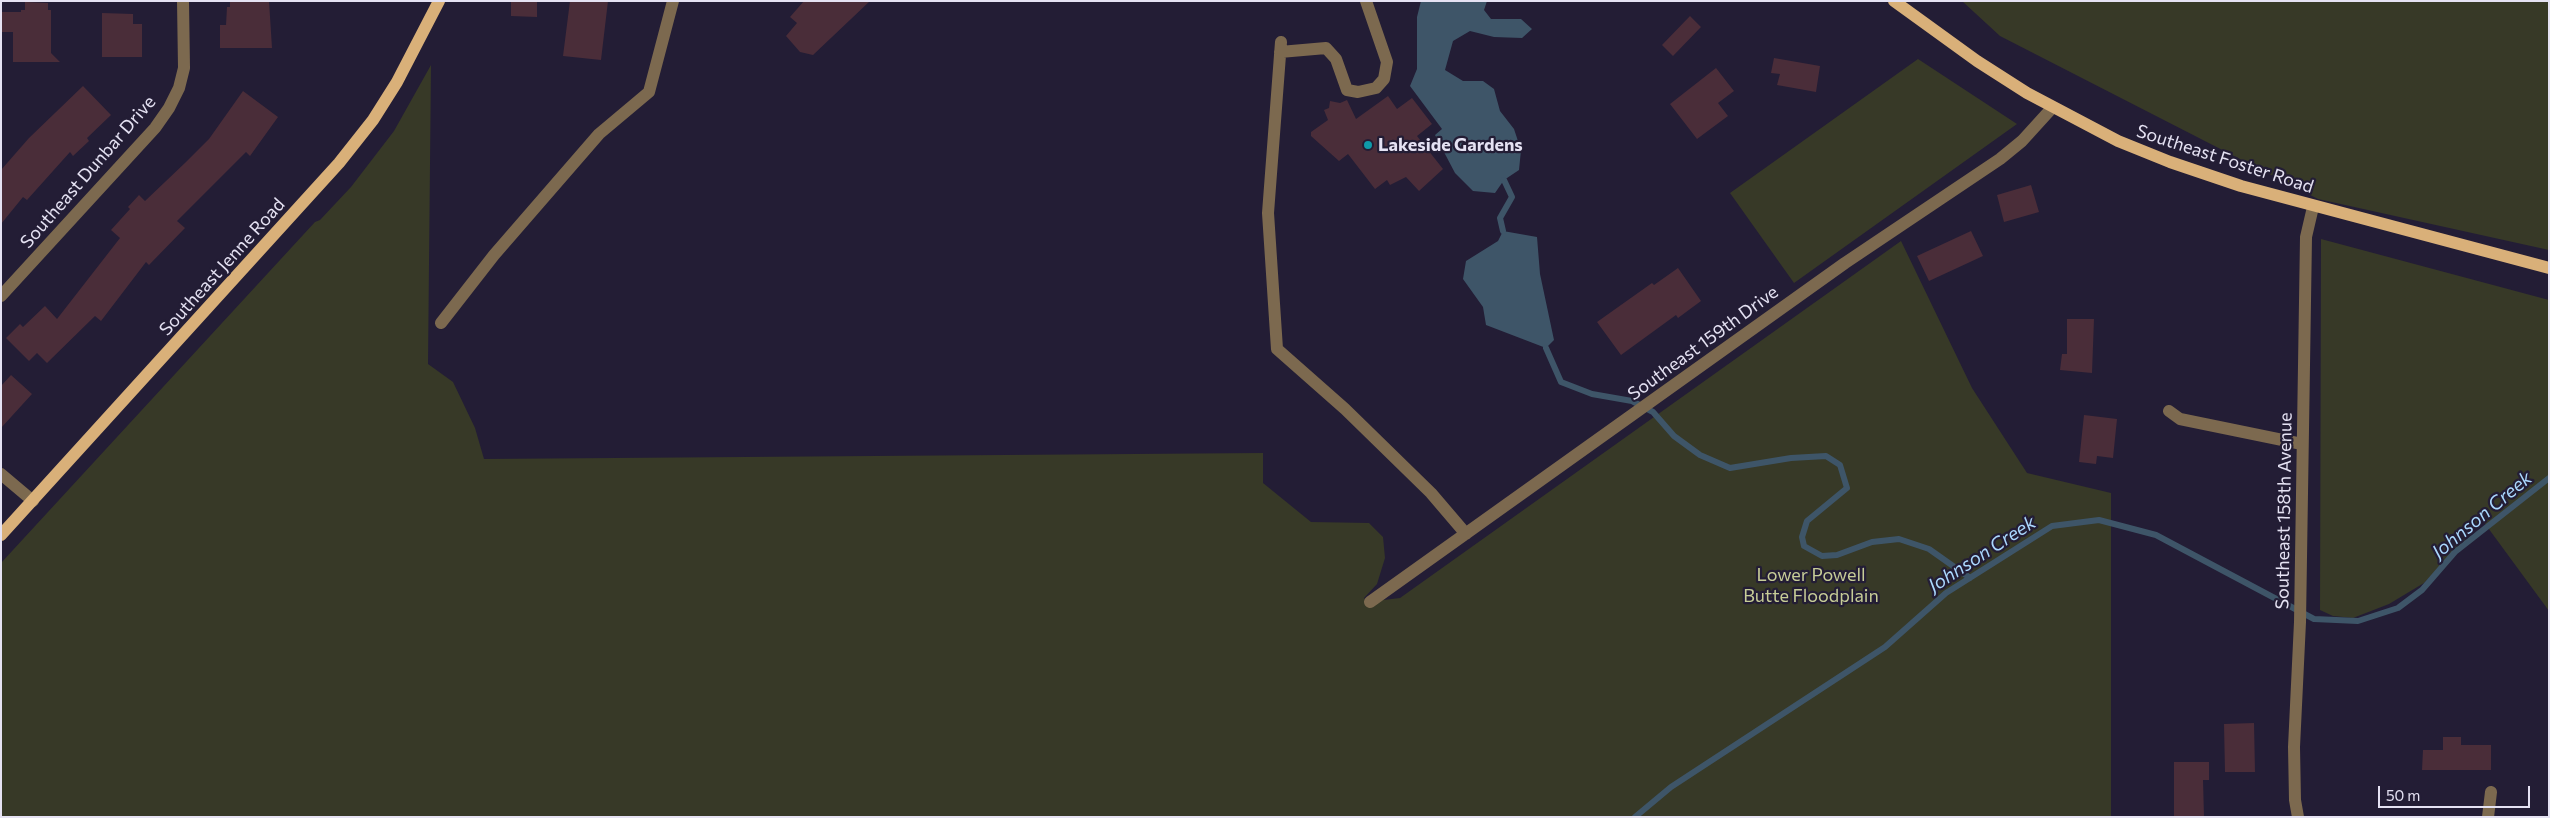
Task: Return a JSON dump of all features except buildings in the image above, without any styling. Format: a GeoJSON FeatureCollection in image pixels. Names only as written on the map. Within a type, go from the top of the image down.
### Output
{"type":"FeatureCollection","features":[{"type":"Feature","properties":{"kind":"main road","name":"Southeast Jenne Road"},"geometry":{"type":"LineString","coordinates":[[1,535],[339,163],[373,120],[397,82],[439,1]]}},
{"type":"Feature","properties":{"kind":"main road","name":"Southeast Foster Road"},"geometry":{"type":"LineString","coordinates":[[1894,1],[1977,61],[2052,108],[2118,141],[2170,162],[2313,207],[2549,268]]}},
{"type":"Feature","properties":{"kind":"street","name":"Southeast Dunbar Drive"},"geometry":{"type":"LineString","coordinates":[[1,296],[155,128],[169,108],[179,88],[184,68],[183,1]]}},
{"type":"Feature","properties":{"kind":"street"},"geometry":{"type":"LineString","coordinates":[[441,323],[494,254],[600,134],[649,92],[673,1]]}},
{"type":"Feature","properties":{"kind":"street"},"geometry":{"type":"LineString","coordinates":[[1366,1],[1386,62],[1384,78],[1376,88],[1358,92],[1347,90],[1336,59],[1326,48],[1281,47],[1268,213],[1278,349],[1345,409],[1431,493],[1466,534]]}},
{"type":"Feature","properties":{"kind":"street","name":"Southeast 159th Drive"},"geometry":{"type":"LineString","coordinates":[[1370,602],[1845,263],[2000,159],[2022,141],[2052,108]]}},
{"type":"Feature","properties":{"kind":"street","name":"Southeast 158th Avenue"},"geometry":{"type":"LineString","coordinates":[[2298,817],[2294,800],[2294,747],[2300,622],[2306,230],[2313,207]]}},
{"type":"Feature","properties":{"kind":"street"},"geometry":{"type":"LineString","coordinates":[[2169,411],[2180,419],[2302,444]]}},
{"type":"Feature","properties":{"kind":"street"},"geometry":{"type":"LineString","coordinates":[[1,474],[33,502]]}},
{"type":"Feature","properties":{"kind":"street"},"geometry":{"type":"LineString","coordinates":[[2488,817],[2491,792]]}},
{"type":"Feature","properties":{"kind":"green space"},"geometry":{"type":"Polygon","coordinates":[[[1962,1],[2549,1],[2549,250],[2318,199],[2000,36],[1962,1]]]}},
{"type":"Feature","properties":{"kind":"green space"},"geometry":{"type":"Polygon","coordinates":[[[1918,59],[2017,124],[1794,283],[1730,193],[1918,59]]]}},
{"type":"Feature","properties":{"kind":"green space","name":"Lower Powell Butte Floodplain"},"geometry":{"type":"Polygon","coordinates":[[[431,65],[428,364],[453,382],[475,428],[484,459],[1263,453],[1263,483],[1311,522],[1369,523],[1383,537],[1385,558],[1377,584],[1364,598],[1367,602],[1400,598],[1901,241],[1972,388],[2027,473],[2111,493],[2111,817],[1,817],[1,563],[315,222],[320,220],[351,187],[394,131],[431,65]]]}},
{"type":"Feature","properties":{"kind":"green space"},"geometry":{"type":"Polygon","coordinates":[[[2321,239],[2549,300],[2549,611],[2483,521],[2424,583],[2389,604],[2353,618],[2333,616],[2320,610],[2321,239]]]}},
{"type":"Feature","properties":{"kind":"water"},"geometry":{"type":"Polygon","coordinates":[[[1421,1],[1487,1],[1484,10],[1491,19],[1521,19],[1532,29],[1522,38],[1494,37],[1470,31],[1453,41],[1445,70],[1463,81],[1483,81],[1494,89],[1500,111],[1514,129],[1521,150],[1519,170],[1504,180],[1495,193],[1473,191],[1455,173],[1435,135],[1442,129],[1410,86],[1417,69],[1417,17],[1421,1]]]}},
{"type":"Feature","properties":{"kind":"water"},"geometry":{"type":"Polygon","coordinates":[[[1503,231],[1537,237],[1540,274],[1554,340],[1546,348],[1486,325],[1483,307],[1463,279],[1466,261],[1498,241],[1503,231]]]}},
{"type":"Feature","properties":{"kind":"waterway"},"geometry":{"type":"LineString","coordinates":[[1503,231],[1500,218],[1512,197],[1504,180]]}},
{"type":"Feature","properties":{"kind":"waterway"},"geometry":{"type":"LineString","coordinates":[[1546,348],[1561,382],[1592,394],[1632,401],[1653,412],[1674,436],[1700,455],[1730,468],[1791,458],[1826,456],[1840,465],[1847,488],[1807,521],[1802,537],[1804,546],[1822,556],[1837,555],[1872,542],[1899,539],[1929,549],[1970,578]]}},
{"type":"Feature","properties":{"kind":"waterway","name":"Johnson Creek"},"geometry":{"type":"LineString","coordinates":[[1635,817],[1671,787],[1885,647],[1946,593],[2052,526],[2099,520],[2156,535],[2314,619],[2358,621],[2398,608],[2422,590],[2455,552],[2549,478]]}},
{"type":"Feature","properties":{"kind":"place","name":"Lakeside Gardens"},"geometry":{"type":"Point","coordinates":[1368,145]}}]}
